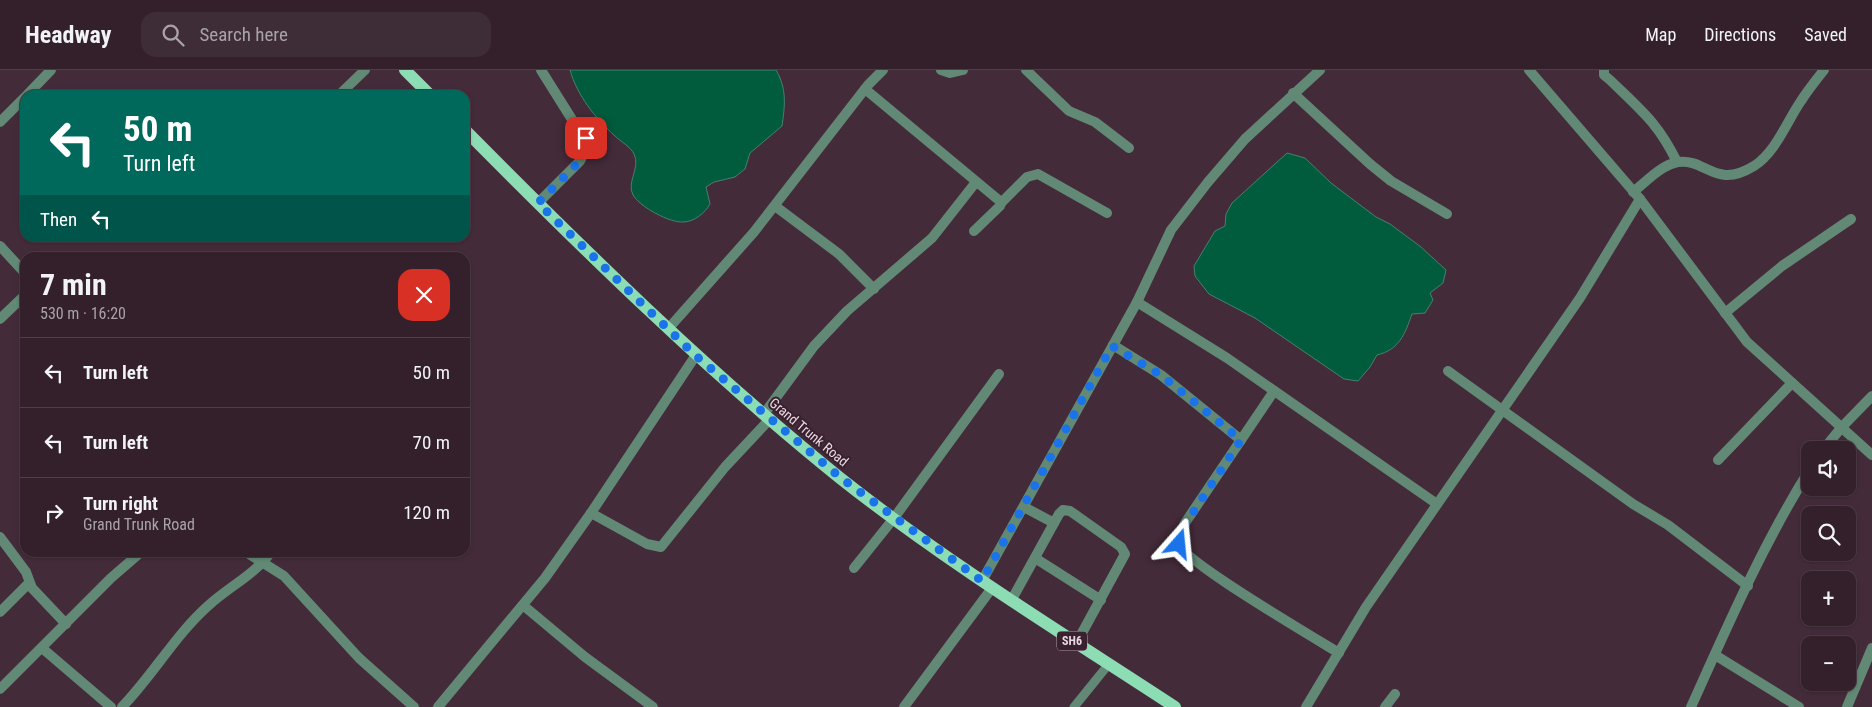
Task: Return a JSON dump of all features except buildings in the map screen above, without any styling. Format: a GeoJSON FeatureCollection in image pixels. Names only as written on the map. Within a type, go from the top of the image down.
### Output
{"type":"FeatureCollection","features":[{"type":"Feature","properties":{"kind":"main road"},"geometry":{"type":"LineString","coordinates":[[405,70],[425,90]]}},
{"type":"Feature","properties":{"kind":"main road","name":"Grand Trunk Road"},"geometry":{"type":"LineString","coordinates":[[470,135],[696,356],[841,478],[1011,601],[1171,706]]}},
{"type":"Feature","properties":{"kind":"street"},"geometry":{"type":"LineString","coordinates":[[32,90],[51,70]]}},
{"type":"Feature","properties":{"kind":"street"},"geometry":{"type":"LineString","coordinates":[[344,90],[365,70]]}},
{"type":"Feature","properties":{"kind":"street"},"geometry":{"type":"LineString","coordinates":[[538,203],[580,161],[588,145],[541,70]]}},
{"type":"Feature","properties":{"kind":"street"},"geometry":{"type":"LineString","coordinates":[[941,70],[950,73],[963,70]]}},
{"type":"Feature","properties":{"kind":"street"},"geometry":{"type":"LineString","coordinates":[[1026,70],[1069,111],[1095,122],[1129,148]]}},
{"type":"Feature","properties":{"kind":"street"},"geometry":{"type":"LineString","coordinates":[[904,707],[988,584],[1024,507],[1137,302],[1161,249],[1176,223],[1245,139],[1320,70]]}},
{"type":"Feature","properties":{"kind":"street"},"geometry":{"type":"LineString","coordinates":[[1529,70],[1636,196],[1747,342],[1872,455]]}},
{"type":"Feature","properties":{"kind":"street"},"geometry":{"type":"LineString","coordinates":[[1604,70],[1604,74],[1652,120],[1665,137],[1677,162]]}},
{"type":"Feature","properties":{"kind":"street"},"geometry":{"type":"LineString","coordinates":[[1306,707],[1339,653],[1437,504],[1580,298],[1636,196],[1667,166],[1677,162],[1688,163],[1722,175],[1731,175],[1756,165],[1767,154],[1801,100],[1824,70]]}},
{"type":"Feature","properties":{"kind":"street"},"geometry":{"type":"LineString","coordinates":[[668,329],[775,206],[876,72]]}},
{"type":"Feature","properties":{"kind":"street"},"geometry":{"type":"LineString","coordinates":[[865,89],[1000,203]]}},
{"type":"Feature","properties":{"kind":"street"},"geometry":{"type":"LineString","coordinates":[[1293,93],[1377,170],[1414,196],[1447,214]]}},
{"type":"Feature","properties":{"kind":"street"},"geometry":{"type":"LineString","coordinates":[[0,122],[20,102]]}},
{"type":"Feature","properties":{"kind":"street"},"geometry":{"type":"LineString","coordinates":[[974,231],[1027,177],[1038,174],[1107,212]]}},
{"type":"Feature","properties":{"kind":"street"},"geometry":{"type":"LineString","coordinates":[[591,513],[647,544],[661,547],[767,416],[814,346],[874,289],[932,238],[976,182]]}},
{"type":"Feature","properties":{"kind":"street"},"geometry":{"type":"LineString","coordinates":[[775,206],[839,254],[874,289]]}},
{"type":"Feature","properties":{"kind":"street"},"geometry":{"type":"LineString","coordinates":[[1726,313],[1782,266],[1851,219]]}},
{"type":"Feature","properties":{"kind":"street"},"geometry":{"type":"LineString","coordinates":[[0,246],[20,268]]}},
{"type":"Feature","properties":{"kind":"street"},"geometry":{"type":"LineString","coordinates":[[0,319],[20,300]]}},
{"type":"Feature","properties":{"kind":"street"},"geometry":{"type":"LineString","coordinates":[[1137,302],[1274,391],[1437,504]]}},
{"type":"Feature","properties":{"kind":"street"},"geometry":{"type":"LineString","coordinates":[[1112,346],[1161,375],[1241,440]]}},
{"type":"Feature","properties":{"kind":"street"},"geometry":{"type":"LineString","coordinates":[[438,707],[524,606],[591,513],[696,356]]}},
{"type":"Feature","properties":{"kind":"street"},"geometry":{"type":"LineString","coordinates":[[1448,371],[1633,504],[1668,525],[1748,586]]}},
{"type":"Feature","properties":{"kind":"street"},"geometry":{"type":"LineString","coordinates":[[854,568],[894,518],[999,374]]}},
{"type":"Feature","properties":{"kind":"street"},"geometry":{"type":"LineString","coordinates":[[1718,460],[1792,383]]}},
{"type":"Feature","properties":{"kind":"street"},"geometry":{"type":"LineString","coordinates":[[1274,391],[1186,523],[1180,535],[1179,544],[1184,553],[1339,653]]}},
{"type":"Feature","properties":{"kind":"street"},"geometry":{"type":"LineString","coordinates":[[1830,441],[1840,428],[1872,396]]}},
{"type":"Feature","properties":{"kind":"street"},"geometry":{"type":"LineString","coordinates":[[1691,707],[1748,586],[1801,483]]}},
{"type":"Feature","properties":{"kind":"street"},"geometry":{"type":"LineString","coordinates":[[1024,507],[1054,522]]}},
{"type":"Feature","properties":{"kind":"street"},"geometry":{"type":"LineString","coordinates":[[1011,601],[1054,522],[1062,510],[1070,511],[1124,551],[1124,559],[1076,644]]}},
{"type":"Feature","properties":{"kind":"street"},"geometry":{"type":"LineString","coordinates":[[0,537],[26,572],[29,583],[66,624]]}},
{"type":"Feature","properties":{"kind":"street"},"geometry":{"type":"LineString","coordinates":[[0,689],[111,578],[135,557]]}},
{"type":"Feature","properties":{"kind":"street"},"geometry":{"type":"LineString","coordinates":[[255,557],[284,576],[359,658],[414,707]]}},
{"type":"Feature","properties":{"kind":"street"},"geometry":{"type":"LineString","coordinates":[[128,705],[192,622],[210,604],[248,577],[267,557]]}},
{"type":"Feature","properties":{"kind":"street"},"geometry":{"type":"LineString","coordinates":[[1035,558],[1101,600]]}},
{"type":"Feature","properties":{"kind":"street"},"geometry":{"type":"LineString","coordinates":[[0,612],[29,583]]}},
{"type":"Feature","properties":{"kind":"street"},"geometry":{"type":"LineString","coordinates":[[524,606],[585,657],[649,706]]}},
{"type":"Feature","properties":{"kind":"street"},"geometry":{"type":"LineString","coordinates":[[42,648],[111,707]]}},
{"type":"Feature","properties":{"kind":"street"},"geometry":{"type":"LineString","coordinates":[[1846,707],[1872,648]]}},
{"type":"Feature","properties":{"kind":"street"},"geometry":{"type":"LineString","coordinates":[[1715,655],[1799,707]]}},
{"type":"Feature","properties":{"kind":"street"},"geometry":{"type":"LineString","coordinates":[[1385,707],[1395,694]]}},
{"type":"Feature","properties":{"kind":"lane"},"geometry":{"type":"LineString","coordinates":[[1074,707],[1108,664]]}},
{"type":"Feature","properties":{"kind":"shaded area"},"geometry":{"type":"Polygon","coordinates":[[[570,70],[776,70],[784,91],[782,126],[750,153],[745,169],[735,177],[714,182],[706,187],[710,204],[702,214],[687,222],[677,222],[648,209],[633,195],[631,185],[636,164],[634,154],[594,114],[577,88],[570,70]]]}},
{"type":"Feature","properties":{"kind":"shaded area"},"geometry":{"type":"Polygon","coordinates":[[[1287,153],[1305,158],[1331,183],[1376,217],[1390,224],[1421,247],[1446,270],[1443,283],[1430,293],[1433,300],[1425,313],[1412,314],[1407,328],[1396,345],[1385,353],[1377,355],[1358,381],[1344,379],[1255,318],[1209,294],[1195,276],[1194,266],[1215,231],[1225,226],[1226,214],[1232,203],[1287,153]]]}},
{"type":"Feature","properties":{"kind":"route"},"geometry":{"type":"LineString","coordinates":[[586,138],[588,145],[586,153],[538,203],[696,356],[841,478],[938,551],[982,581],[1112,346],[1161,375],[1241,440],[1186,523],[1180,535],[1179,544]]}}]}
